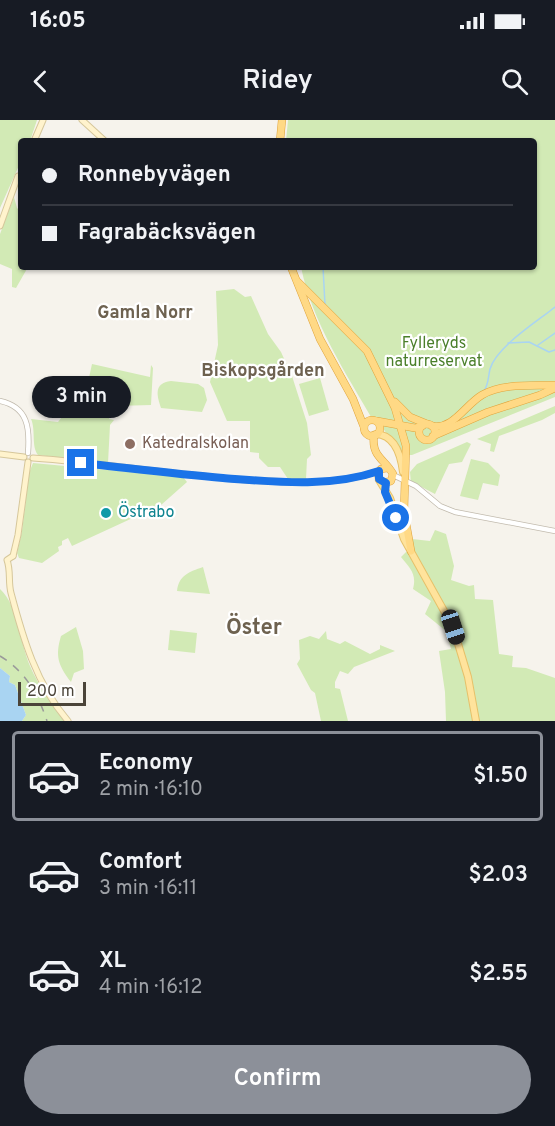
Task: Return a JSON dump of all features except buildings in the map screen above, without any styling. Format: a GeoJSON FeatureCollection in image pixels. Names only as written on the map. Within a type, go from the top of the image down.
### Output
{"type":"FeatureCollection","features":[{"type":"Feature","properties":{"kind":"highway"},"geometry":{"type":"LineString","coordinates":[[280,138],[282,120]]}},
{"type":"Feature","properties":{"kind":"highway"},"geometry":{"type":"LineString","coordinates":[[292,270],[319,336],[372,434],[384,476]]}},
{"type":"Feature","properties":{"kind":"highway"},"geometry":{"type":"LineString","coordinates":[[299,284],[367,351],[386,387],[401,425],[406,453],[404,512],[410,549]]}},
{"type":"Feature","properties":{"kind":"highway"},"geometry":{"type":"LineString","coordinates":[[319,336],[353,394],[361,415],[374,421],[415,428],[447,423],[482,395],[496,390],[555,386]]}},
{"type":"Feature","properties":{"kind":"highway"},"geometry":{"type":"LineString","coordinates":[[372,434],[388,426],[401,425],[426,440],[479,416],[537,397],[555,386]]}},
{"type":"Feature","properties":{"kind":"highway"},"geometry":{"type":"LineString","coordinates":[[386,387],[403,412],[427,425],[435,432],[433,436]]}},
{"type":"Feature","properties":{"kind":"highway"},"geometry":{"type":"LineString","coordinates":[[372,434],[374,421]]}},
{"type":"Feature","properties":{"kind":"highway"},"geometry":{"type":"LineString","coordinates":[[372,434],[374,421]]}},
{"type":"Feature","properties":{"kind":"highway"},"geometry":{"type":"LineString","coordinates":[[420,435],[427,425]]}},
{"type":"Feature","properties":{"kind":"main road"},"geometry":{"type":"LineString","coordinates":[[35,138],[43,120]]}},
{"type":"Feature","properties":{"kind":"main road"},"geometry":{"type":"LineString","coordinates":[[82,120],[102,138]]}},
{"type":"Feature","properties":{"kind":"main road"},"geometry":{"type":"LineString","coordinates":[[0,216],[18,176]]}},
{"type":"Feature","properties":{"kind":"main road"},"geometry":{"type":"LineString","coordinates":[[0,226],[18,176]]}},
{"type":"Feature","properties":{"kind":"main road"},"geometry":{"type":"LineString","coordinates":[[372,434],[389,439],[401,460],[403,472],[401,514],[410,549]]}},
{"type":"Feature","properties":{"kind":"main road"},"geometry":{"type":"LineString","coordinates":[[0,454],[283,482],[329,482],[366,476],[384,476],[385,492],[410,549],[453,627],[468,677],[476,721]]}},
{"type":"Feature","properties":{"kind":"main road"},"geometry":{"type":"LineString","coordinates":[[28,458],[18,535],[8,561],[11,593],[29,655],[43,685],[67,721]]}},
{"type":"Feature","properties":{"kind":"street"},"geometry":{"type":"LineString","coordinates":[[0,401],[13,406],[27,420],[30,430],[28,458]]}},
{"type":"Feature","properties":{"kind":"street"},"geometry":{"type":"LineString","coordinates":[[384,476],[416,486],[440,506],[455,512],[555,531]]}},
{"type":"Feature","properties":{"kind":"green space"},"geometry":{"type":"Polygon","coordinates":[[[0,120],[37,120],[31,138],[18,138],[18,168],[0,208],[0,120]]]}},
{"type":"Feature","properties":{"kind":"green space","name":"Fylleryds naturreservat"},"geometry":{"type":"Polygon","coordinates":[[[288,120],[555,120],[555,397],[412,455],[402,455],[377,420],[374,422],[341,366],[313,308],[302,270],[537,270],[537,138],[286,138],[288,120]]]}},
{"type":"Feature","properties":{"kind":"green space"},"geometry":{"type":"Polygon","coordinates":[[[14,197],[18,209],[18,270],[26,270],[16,288],[12,287],[12,269],[0,264],[0,234],[14,197]]]}},
{"type":"Feature","properties":{"kind":"green space"},"geometry":{"type":"Polygon","coordinates":[[[234,289],[245,297],[251,296],[268,334],[281,352],[292,376],[307,423],[311,455],[307,459],[306,479],[288,479],[280,467],[268,467],[259,458],[259,453],[250,452],[250,421],[227,421],[210,382],[218,345],[216,291],[234,289]]]}},
{"type":"Feature","properties":{"kind":"green space"},"geometry":{"type":"Polygon","coordinates":[[[92,364],[150,377],[151,365],[153,368],[151,405],[116,406],[109,419],[114,420],[110,425],[108,463],[38,455],[31,419],[58,422],[79,395],[85,396],[92,364]]]}},
{"type":"Feature","properties":{"kind":"green space"},"geometry":{"type":"Polygon","coordinates":[[[320,378],[329,410],[309,416],[299,384],[320,378]]]}},
{"type":"Feature","properties":{"kind":"green space"},"geometry":{"type":"Polygon","coordinates":[[[171,381],[198,384],[204,388],[207,400],[202,412],[161,408],[159,387],[171,381]]]}},
{"type":"Feature","properties":{"kind":"green space"},"geometry":{"type":"Polygon","coordinates":[[[555,406],[555,413],[542,420],[499,436],[494,452],[490,451],[491,444],[477,439],[555,406]]]}},
{"type":"Feature","properties":{"kind":"green space"},"geometry":{"type":"Polygon","coordinates":[[[467,442],[471,444],[462,462],[449,464],[435,494],[416,484],[411,484],[410,472],[417,464],[467,442]]]}},
{"type":"Feature","properties":{"kind":"green space"},"geometry":{"type":"Polygon","coordinates":[[[471,459],[488,463],[500,475],[498,486],[483,483],[478,500],[460,496],[471,459]]]}},
{"type":"Feature","properties":{"kind":"green space"},"geometry":{"type":"Polygon","coordinates":[[[33,463],[183,477],[187,482],[161,505],[72,546],[68,538],[62,541],[62,545],[58,547],[59,551],[42,563],[19,558],[17,553],[29,473],[33,463]]]}},
{"type":"Feature","properties":{"kind":"green space"},"geometry":{"type":"Polygon","coordinates":[[[435,530],[446,534],[454,566],[451,580],[469,586],[474,585],[475,599],[493,600],[499,654],[513,656],[512,667],[526,668],[555,678],[555,721],[446,721],[445,692],[439,651],[451,649],[446,631],[425,614],[431,601],[413,589],[413,575],[401,557],[411,547],[412,539],[430,541],[435,530]]]}},
{"type":"Feature","properties":{"kind":"green space"},"geometry":{"type":"Polygon","coordinates":[[[203,567],[210,594],[177,591],[182,578],[203,567]]]}},
{"type":"Feature","properties":{"kind":"green space"},"geometry":{"type":"Polygon","coordinates":[[[0,589],[15,615],[34,674],[46,695],[66,721],[22,721],[26,715],[15,685],[9,682],[10,676],[0,668],[0,589]]]}},
{"type":"Feature","properties":{"kind":"green space"},"geometry":{"type":"Polygon","coordinates":[[[76,627],[83,651],[84,669],[74,673],[71,682],[61,665],[58,649],[61,636],[76,627]]]}},
{"type":"Feature","properties":{"kind":"green space"},"geometry":{"type":"Polygon","coordinates":[[[170,630],[197,633],[195,653],[168,650],[170,630]]]}},
{"type":"Feature","properties":{"kind":"green space"},"geometry":{"type":"Polygon","coordinates":[[[326,631],[327,639],[340,644],[345,641],[370,654],[380,649],[380,645],[395,651],[354,667],[348,674],[340,671],[335,688],[340,689],[348,721],[321,721],[315,693],[311,690],[297,664],[300,659],[299,640],[310,636],[319,639],[326,631]]]}},
{"type":"Feature","properties":{"kind":"water"},"geometry":{"type":"Polygon","coordinates":[[[0,668],[10,676],[9,682],[15,685],[26,715],[22,721],[0,721],[0,668]]]}},
{"type":"Feature","properties":{"kind":"waterway"},"geometry":{"type":"LineString","coordinates":[[323,270],[325,305]]}},
{"type":"Feature","properties":{"kind":"waterway"},"geometry":{"type":"LineString","coordinates":[[484,391],[490,369],[500,352],[555,307]]}},
{"type":"Feature","properties":{"kind":"waterway"},"geometry":{"type":"LineString","coordinates":[[538,345],[555,333]]}},
{"type":"Feature","properties":{"kind":"waterway"},"geometry":{"type":"LineString","coordinates":[[508,343],[529,342],[549,352],[555,350]]}},
{"type":"Feature","properties":{"kind":"railway"},"geometry":{"type":"LineString","coordinates":[[0,656],[17,669],[30,684],[47,721]]}},
{"type":"Feature","properties":{"kind":"place","name":"Katedralskolan"},"geometry":{"type":"Point","coordinates":[130,444]}},
{"type":"Feature","properties":{"kind":"place","name":"Östrabo"},"geometry":{"type":"Point","coordinates":[106,513]}},
{"type":"Feature","properties":{"kind":"district","name":"Gamla Norr"},"geometry":{"type":"Point","coordinates":[145,313]}},
{"type":"Feature","properties":{"kind":"district","name":"Biskopsgården"},"geometry":{"type":"Point","coordinates":[263,371]}},
{"type":"Feature","properties":{"kind":"district","name":"Öster"},"geometry":{"type":"Point","coordinates":[254,628]}},
{"type":"Feature","properties":{"kind":"route"},"geometry":{"type":"LineString","coordinates":[[81,463],[198,476],[296,482],[348,480],[379,471],[379,479],[386,483],[385,492],[390,498],[396,518]]}}]}
